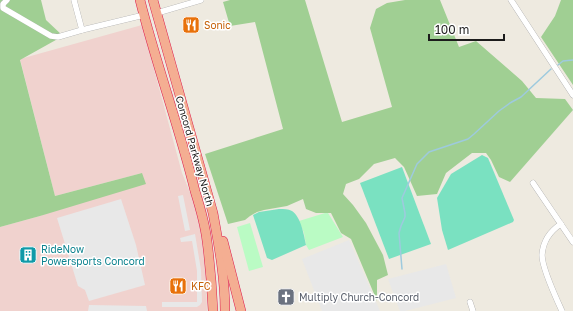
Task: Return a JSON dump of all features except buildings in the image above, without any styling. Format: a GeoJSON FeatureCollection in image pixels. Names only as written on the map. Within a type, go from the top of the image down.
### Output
{"type":"FeatureCollection","features":[{"type":"Feature","properties":{"kind":"highway","name":"Concord Parkway North"},"geometry":{"type":"LineString","coordinates":[[140,0],[193,180],[207,240],[213,311]]}},
{"type":"Feature","properties":{"kind":"highway"},"geometry":{"type":"LineString","coordinates":[[147,0],[151,10],[157,13]]}},
{"type":"Feature","properties":{"kind":"highway","name":"Concord Parkway North"},"geometry":{"type":"LineString","coordinates":[[153,0],[213,213],[222,268],[225,311]]}},
{"type":"Feature","properties":{"kind":"highway"},"geometry":{"type":"LineString","coordinates":[[144,15],[149,17],[154,25],[167,65],[178,90]]}},
{"type":"Feature","properties":{"kind":"highway"},"geometry":{"type":"LineString","coordinates":[[182,142],[192,138]]}},
{"type":"Feature","properties":{"kind":"highway"},"geometry":{"type":"LineString","coordinates":[[213,213],[220,230],[241,311]]}},
{"type":"Feature","properties":{"kind":"street"},"geometry":{"type":"LineString","coordinates":[[7,0],[3,4],[3,8],[51,36],[58,37],[144,15]]}},
{"type":"Feature","properties":{"kind":"street"},"geometry":{"type":"LineString","coordinates":[[74,0],[82,30]]}},
{"type":"Feature","properties":{"kind":"street"},"geometry":{"type":"LineString","coordinates":[[157,13],[201,0]]}},
{"type":"Feature","properties":{"kind":"street"},"geometry":{"type":"LineString","coordinates":[[511,0],[573,95]]}},
{"type":"Feature","properties":{"kind":"street"},"geometry":{"type":"LineString","coordinates":[[533,183],[573,242]]}},
{"type":"Feature","properties":{"kind":"street"},"geometry":{"type":"LineString","coordinates":[[560,224],[549,234],[542,256],[547,274],[562,311]]}},
{"type":"Feature","properties":{"kind":"street"},"geometry":{"type":"LineString","coordinates":[[470,302],[473,311]]}},
{"type":"Feature","properties":{"kind":"shaded area"},"geometry":{"type":"Polygon","coordinates":[[[142,25],[182,173],[194,202],[201,232],[206,278],[207,311],[0,311],[0,227],[40,216],[142,173],[55,196],[20,59],[142,25]]]}},
{"type":"Feature","properties":{"kind":"shaded area"},"geometry":{"type":"Polygon","coordinates":[[[183,195],[190,230],[185,231],[178,196],[183,195]]]}},
{"type":"Feature","properties":{"kind":"shaded area"},"geometry":{"type":"Polygon","coordinates":[[[121,199],[136,245],[145,285],[89,301],[85,290],[78,286],[57,218],[121,199]]]}},
{"type":"Feature","properties":{"kind":"shaded area"},"geometry":{"type":"Polygon","coordinates":[[[195,234],[201,270],[202,302],[197,307],[162,307],[162,302],[197,302],[197,271],[192,241],[181,242],[180,238],[195,234]]]}},
{"type":"Feature","properties":{"kind":"shaded area"},"geometry":{"type":"Polygon","coordinates":[[[349,240],[380,311],[322,311],[302,259],[349,240]]]}},
{"type":"Feature","properties":{"kind":"shaded area"},"geometry":{"type":"Polygon","coordinates":[[[446,264],[456,298],[400,311],[388,279],[446,264]]]}},
{"type":"Feature","properties":{"kind":"shaded area"},"geometry":{"type":"Polygon","coordinates":[[[89,305],[146,306],[147,311],[88,311],[89,305]]]}},
{"type":"Feature","properties":{"kind":"green space"},"geometry":{"type":"Polygon","coordinates":[[[0,0],[41,0],[46,20],[63,36],[20,60],[55,196],[142,173],[146,184],[0,227],[0,0]]]}},
{"type":"Feature","properties":{"kind":"green space"},"geometry":{"type":"Polygon","coordinates":[[[230,0],[305,0],[342,122],[392,107],[370,28],[376,9],[387,3],[405,0],[440,0],[459,47],[476,41],[522,81],[536,98],[565,99],[573,110],[510,182],[499,177],[486,153],[472,153],[446,173],[437,194],[417,196],[404,167],[395,158],[374,164],[359,179],[346,184],[343,194],[366,223],[383,255],[388,275],[377,280],[377,301],[351,239],[341,233],[331,213],[316,213],[306,209],[303,199],[287,206],[257,212],[245,220],[228,224],[205,154],[283,129],[255,22],[230,26],[223,2],[230,0]]]}},
{"type":"Feature","properties":{"kind":"green space"},"geometry":{"type":"Polygon","coordinates":[[[561,0],[573,0],[573,85],[541,37],[555,16],[561,0]]]}},
{"type":"Feature","properties":{"kind":"green space"},"geometry":{"type":"Polygon","coordinates":[[[482,155],[488,158],[514,220],[513,222],[448,250],[442,230],[437,198],[451,174],[482,155]]]}},
{"type":"Feature","properties":{"kind":"green space"},"geometry":{"type":"Polygon","coordinates":[[[402,167],[431,244],[389,259],[360,183],[402,167]]]}},
{"type":"Feature","properties":{"kind":"green space"},"geometry":{"type":"Polygon","coordinates":[[[279,209],[292,211],[298,217],[302,226],[306,245],[272,260],[267,258],[253,215],[259,212],[279,209]]]}},
{"type":"Feature","properties":{"kind":"green space"},"geometry":{"type":"Polygon","coordinates":[[[328,213],[343,237],[309,250],[306,245],[304,233],[299,221],[328,213]]]}},
{"type":"Feature","properties":{"kind":"green space"},"geometry":{"type":"Polygon","coordinates":[[[250,223],[263,267],[249,271],[237,227],[250,223]]]}},
{"type":"Feature","properties":{"kind":"waterway"},"geometry":{"type":"LineString","coordinates":[[558,65],[563,61],[573,60]]}},
{"type":"Feature","properties":{"kind":"waterway"},"geometry":{"type":"LineString","coordinates":[[402,269],[399,233],[405,217],[402,198],[417,164],[429,152],[468,139],[499,111],[521,97],[551,69]]}},
{"type":"Feature","properties":{"kind":"place","name":"Sonic"},"geometry":{"type":"Point","coordinates":[191,25]}},
{"type":"Feature","properties":{"kind":"place","name":"RideNow Powersports Concord"},"geometry":{"type":"Point","coordinates":[28,255]}},
{"type":"Feature","properties":{"kind":"place","name":"KFC"},"geometry":{"type":"Point","coordinates":[178,286]}},
{"type":"Feature","properties":{"kind":"place","name":"Multiply Church-Concord"},"geometry":{"type":"Point","coordinates":[286,297]}}]}
